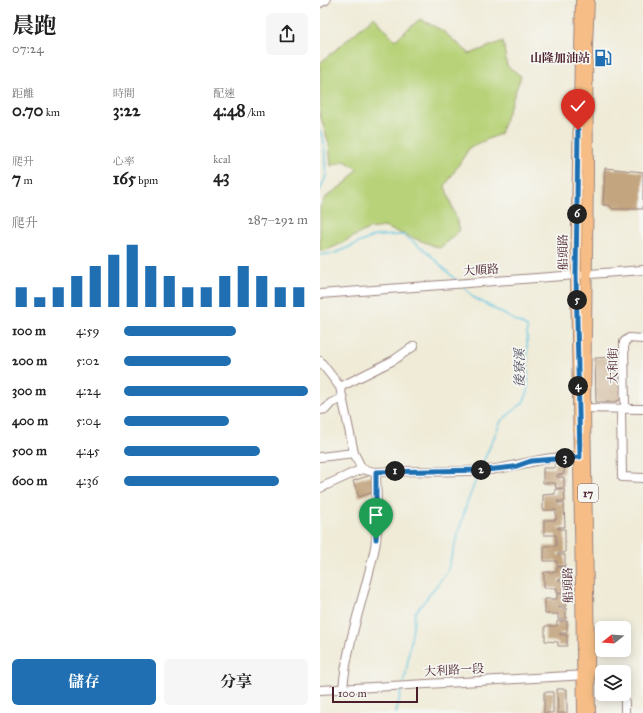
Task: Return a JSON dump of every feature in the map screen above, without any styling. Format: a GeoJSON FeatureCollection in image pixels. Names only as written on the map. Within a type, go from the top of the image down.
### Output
{"type":"FeatureCollection","features":[{"type":"Feature","properties":{"kind":"main road","name":"船頭路"},"geometry":{"type":"LineString","coordinates":[[581,0],[588,172],[587,274],[582,408]]}},
{"type":"Feature","properties":{"kind":"main road","name":"船頭路"},"geometry":{"type":"LineString","coordinates":[[589,0],[584,46],[577,172],[576,275],[582,408],[586,675],[590,713]]}},
{"type":"Feature","properties":{"kind":"main road"},"geometry":{"type":"LineString","coordinates":[[577,172],[588,172]]}},
{"type":"Feature","properties":{"kind":"main road","name":"船頭路"},"geometry":{"type":"LineString","coordinates":[[583,713],[586,675]]}},
{"type":"Feature","properties":{"kind":"street"},"geometry":{"type":"LineString","coordinates":[[320,3],[326,0]]}},
{"type":"Feature","properties":{"kind":"street","name":"大順路"},"geometry":{"type":"LineString","coordinates":[[320,294],[643,270]]}},
{"type":"Feature","properties":{"kind":"street","name":"大和街"},"geometry":{"type":"LineString","coordinates":[[623,409],[624,342],[629,338],[643,338]]}},
{"type":"Feature","properties":{"kind":"street"},"geometry":{"type":"LineString","coordinates":[[340,387],[394,360],[414,346]]}},
{"type":"Feature","properties":{"kind":"street"},"geometry":{"type":"LineString","coordinates":[[320,362],[340,387],[354,453],[362,469]]}},
{"type":"Feature","properties":{"kind":"street"},"geometry":{"type":"LineString","coordinates":[[320,410],[326,409],[331,403],[343,398]]}},
{"type":"Feature","properties":{"kind":"street"},"geometry":{"type":"LineString","coordinates":[[582,408],[643,409]]}},
{"type":"Feature","properties":{"kind":"street"},"geometry":{"type":"LineString","coordinates":[[623,409],[622,477],[643,478]]}},
{"type":"Feature","properties":{"kind":"street"},"geometry":{"type":"LineString","coordinates":[[320,457],[354,453]]}},
{"type":"Feature","properties":{"kind":"street"},"geometry":{"type":"LineString","coordinates":[[320,488],[362,469],[376,472],[486,470],[514,467],[531,461],[583,458]]}},
{"type":"Feature","properties":{"kind":"street"},"geometry":{"type":"LineString","coordinates":[[343,688],[345,664],[349,644],[376,539],[376,472]]}},
{"type":"Feature","properties":{"kind":"street","name":"大利路一段"},"geometry":{"type":"LineString","coordinates":[[320,690],[586,675]]}},
{"type":"Feature","properties":{"kind":"street"},"geometry":{"type":"LineString","coordinates":[[625,702],[625,713]]}},
{"type":"Feature","properties":{"kind":"green space"},"geometry":{"type":"Polygon","coordinates":[[[374,17],[395,40],[420,19],[443,31],[470,54],[503,41],[507,66],[521,76],[500,134],[470,147],[445,186],[460,230],[440,248],[384,227],[368,229],[334,247],[324,251],[320,250],[320,207],[325,198],[348,181],[357,169],[345,161],[331,166],[329,144],[320,115],[320,63],[374,17]]]}},
{"type":"Feature","properties":{"kind":"building"},"geometry":{"type":"Polygon","coordinates":[[[605,168],[643,172],[643,209],[613,209],[609,205],[603,205],[605,168]]]}},
{"type":"Feature","properties":{"kind":"building"},"geometry":{"type":"Polygon","coordinates":[[[621,357],[621,399],[615,402],[596,402],[595,358],[621,357]]]}},
{"type":"Feature","properties":{"kind":"building"},"geometry":{"type":"Polygon","coordinates":[[[555,463],[564,463],[564,474],[557,475],[557,477],[564,477],[564,488],[556,488],[555,483],[543,483],[543,468],[555,468],[555,463]]]}},
{"type":"Feature","properties":{"kind":"building"},"geometry":{"type":"Polygon","coordinates":[[[371,475],[376,491],[359,497],[353,481],[371,475]]]}},
{"type":"Feature","properties":{"kind":"building"},"geometry":{"type":"Polygon","coordinates":[[[555,489],[564,489],[565,501],[557,501],[558,503],[564,503],[565,527],[558,527],[558,529],[565,529],[565,553],[558,553],[558,555],[565,555],[565,566],[557,566],[557,561],[544,561],[544,546],[556,546],[556,535],[544,535],[544,520],[556,520],[556,510],[543,510],[543,495],[555,494],[555,489]]]}},
{"type":"Feature","properties":{"kind":"building"},"geometry":{"type":"Polygon","coordinates":[[[557,567],[566,567],[566,579],[559,579],[559,581],[566,581],[566,593],[557,593],[557,588],[544,588],[544,572],[557,572],[557,567]]]}},
{"type":"Feature","properties":{"kind":"building"},"geometry":{"type":"Polygon","coordinates":[[[557,594],[566,594],[566,606],[559,606],[559,608],[566,608],[566,619],[558,619],[558,614],[545,614],[545,599],[557,599],[557,594]]]}},
{"type":"Feature","properties":{"kind":"building"},"geometry":{"type":"Polygon","coordinates":[[[557,621],[567,621],[567,633],[560,633],[560,635],[567,635],[567,646],[558,646],[558,642],[545,641],[545,626],[557,626],[557,621]]]}},
{"type":"Feature","properties":{"kind":"building"},"geometry":{"type":"Polygon","coordinates":[[[557,689],[567,689],[567,713],[558,713],[557,689]]]}},
{"type":"Feature","properties":{"kind":"building"},"geometry":{"type":"Polygon","coordinates":[[[544,692],[553,692],[553,713],[544,713],[544,692]]]}},
{"type":"Feature","properties":{"kind":"waterway","name":"後寮溪"},"geometry":{"type":"LineString","coordinates":[[320,131],[324,141],[326,176],[320,191]]}},
{"type":"Feature","properties":{"kind":"waterway","name":"後寮溪"},"geometry":{"type":"LineString","coordinates":[[320,255],[335,253],[375,236],[404,235],[427,252],[457,281]]}},
{"type":"Feature","properties":{"kind":"waterway","name":"後寮溪"},"geometry":{"type":"LineString","coordinates":[[463,286],[473,297],[527,327],[528,392],[523,403],[501,421],[481,467]]}},
{"type":"Feature","properties":{"kind":"waterway","name":"後寮溪"},"geometry":{"type":"LineString","coordinates":[[403,683],[406,673],[415,613],[447,572],[466,506],[478,474]]}},
{"type":"Feature","properties":{"kind":"waterway","name":"後寮溪"},"geometry":{"type":"LineString","coordinates":[[396,713],[402,688]]}},
{"type":"Feature","properties":{"kind":"place","name":"山隆加油站"},"geometry":{"type":"Point","coordinates":[603,58]}},
{"type":"Feature","properties":{"kind":"route"},"geometry":{"type":"LineString","coordinates":[[376,539],[376,472],[486,470],[514,467],[531,461],[580,457],[576,275],[578,130]]}}]}
